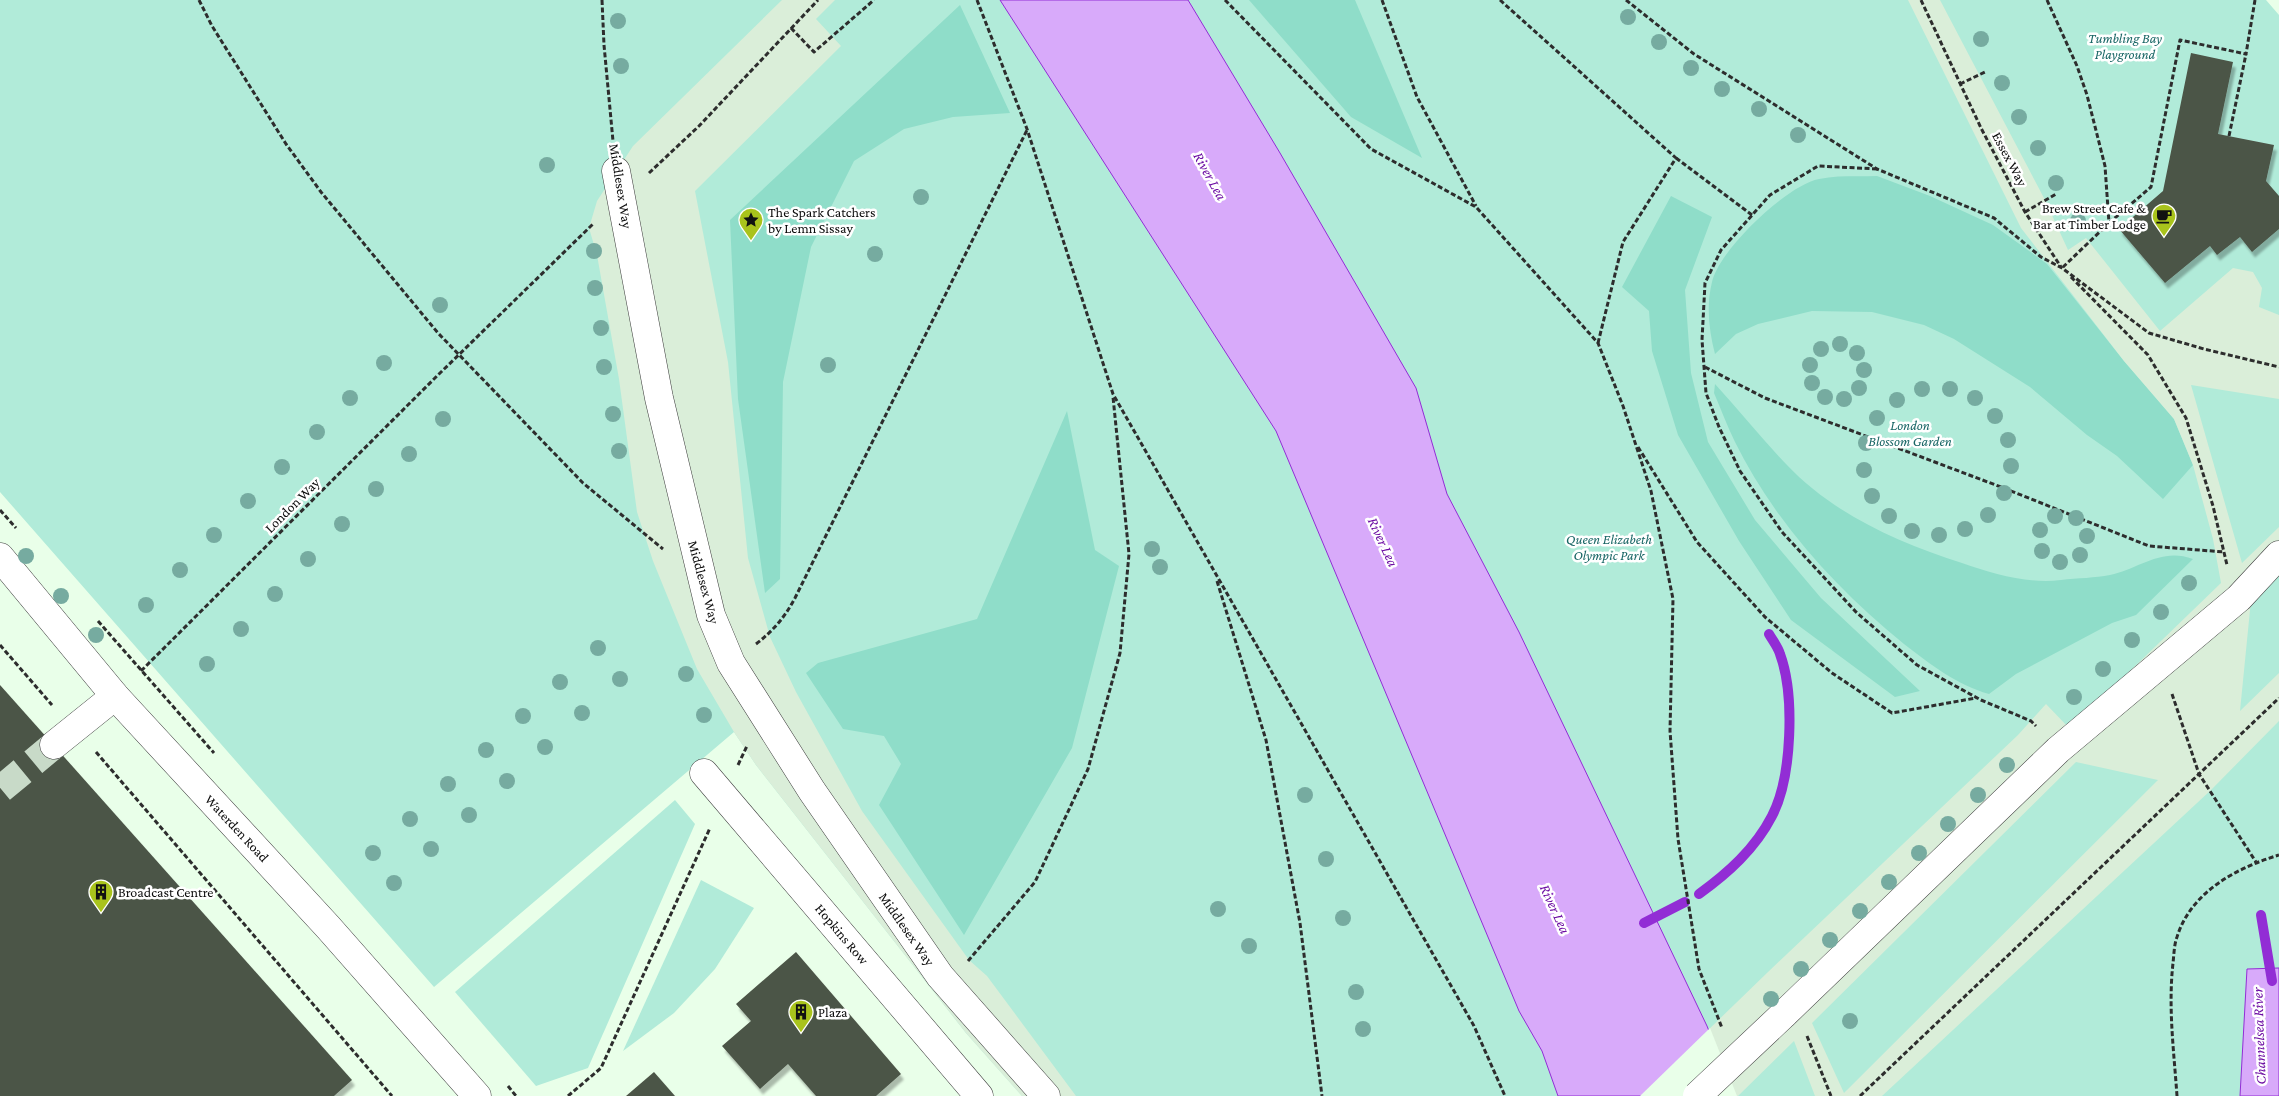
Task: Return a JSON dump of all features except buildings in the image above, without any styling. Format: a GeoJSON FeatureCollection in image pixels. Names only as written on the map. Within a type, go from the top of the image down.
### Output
{"type":"FeatureCollection","features":[{"type":"Feature","properties":{"kind":"street","name":"Middlesex Way"},"geometry":{"type":"LineString","coordinates":[[616,171],[659,398],[711,615],[731,663],[812,792],[940,976],[1046,1096]]}},
{"type":"Feature","properties":{"kind":"street"},"geometry":{"type":"LineString","coordinates":[[1697,1096],[1790,1010],[2058,750],[2239,598],[2279,556]]}},
{"type":"Feature","properties":{"kind":"street","name":"Waterden Road"},"geometry":{"type":"LineString","coordinates":[[0,557],[115,696],[328,927],[477,1096]]}},
{"type":"Feature","properties":{"kind":"street"},"geometry":{"type":"LineString","coordinates":[[54,745],[115,696]]}},
{"type":"Feature","properties":{"kind":"street","name":"Hopkins Row"},"geometry":{"type":"LineString","coordinates":[[704,773],[978,1096]]}},
{"type":"Feature","properties":{"kind":"path"},"geometry":{"type":"LineString","coordinates":[[200,0],[212,26],[286,144],[321,192],[458,355],[583,482],[665,551],[698,562]]}},
{"type":"Feature","properties":{"kind":"path","name":"Middlesex Way"},"geometry":{"type":"LineString","coordinates":[[602,0],[604,45],[616,171]]}},
{"type":"Feature","properties":{"kind":"path"},"geometry":{"type":"LineString","coordinates":[[808,10],[818,0]]}},
{"type":"Feature","properties":{"kind":"path"},"geometry":{"type":"LineString","coordinates":[[790,28],[814,52],[874,0]]}},
{"type":"Feature","properties":{"kind":"path"},"geometry":{"type":"LineString","coordinates":[[977,0],[1027,129],[1113,394],[1474,1026],[1505,1096]]}},
{"type":"Feature","properties":{"kind":"path"},"geometry":{"type":"LineString","coordinates":[[1225,0],[1371,149],[1476,207]]}},
{"type":"Feature","properties":{"kind":"path"},"geometry":{"type":"LineString","coordinates":[[1382,0],[1417,97],[1476,207],[1598,343],[1651,490],[1673,599],[1670,731],[1678,839],[1699,969],[1724,1033]]}},
{"type":"Feature","properties":{"kind":"path"},"geometry":{"type":"LineString","coordinates":[[1500,0],[1676,158],[1752,215]]}},
{"type":"Feature","properties":{"kind":"path"},"geometry":{"type":"LineString","coordinates":[[1626,0],[1694,54],[1877,169],[1994,218],[2042,257],[2062,268],[2149,333],[2204,349],[2279,367]]}},
{"type":"Feature","properties":{"kind":"path","name":"Essex Way"},"geometry":{"type":"LineString","coordinates":[[1922,0],[1960,84],[2025,212],[2062,268],[2148,355],[2186,418],[2213,506],[2230,576],[2239,598]]}},
{"type":"Feature","properties":{"kind":"path"},"geometry":{"type":"LineString","coordinates":[[2047,0],[2077,66],[2087,95],[2105,166],[2109,223]]}},
{"type":"Feature","properties":{"kind":"path"},"geometry":{"type":"LineString","coordinates":[[2229,136],[2255,0]]}},
{"type":"Feature","properties":{"kind":"path"},"geometry":{"type":"LineString","coordinates":[[2062,268],[2151,186],[2180,40],[2246,54]]}},
{"type":"Feature","properties":{"kind":"path"},"geometry":{"type":"LineString","coordinates":[[1960,84],[1987,71]]}},
{"type":"Feature","properties":{"kind":"path"},"geometry":{"type":"LineString","coordinates":[[731,663],[769,634],[786,616],[1027,129]]}},
{"type":"Feature","properties":{"kind":"path"},"geometry":{"type":"LineString","coordinates":[[1598,343],[1623,242],[1676,158]]}},
{"type":"Feature","properties":{"kind":"path"},"geometry":{"type":"LineString","coordinates":[[1877,169],[1818,166],[1770,194],[1721,250],[1706,283],[1702,340],[1706,393],[1719,427],[1740,471],[1782,532],[1856,612],[1918,665],[1977,698],[2032,721]]}},
{"type":"Feature","properties":{"kind":"path"},"geometry":{"type":"LineString","coordinates":[[2025,212],[2056,194]]}},
{"type":"Feature","properties":{"kind":"path","name":"London Way"},"geometry":{"type":"LineString","coordinates":[[141,671],[458,355]]}},
{"type":"Feature","properties":{"kind":"path"},"geometry":{"type":"LineString","coordinates":[[1704,366],[1765,398],[2001,487],[2149,546],[2224,552]]}},
{"type":"Feature","properties":{"kind":"path"},"geometry":{"type":"LineString","coordinates":[[940,976],[969,960],[1036,882],[1088,769],[1120,653],[1129,554],[1113,394]]}},
{"type":"Feature","properties":{"kind":"path"},"geometry":{"type":"LineString","coordinates":[[1635,442],[1697,542],[1765,617],[1832,673],[1892,713],[1977,698]]}},
{"type":"Feature","properties":{"kind":"path"},"geometry":{"type":"LineString","coordinates":[[1215,575],[1266,740],[1300,923],[1322,1096]]}},
{"type":"Feature","properties":{"kind":"path"},"geometry":{"type":"LineString","coordinates":[[0,645],[55,708]]}},
{"type":"Feature","properties":{"kind":"path"},"geometry":{"type":"LineString","coordinates":[[2161,663],[2199,774],[2256,862]]}},
{"type":"Feature","properties":{"kind":"path"},"geometry":{"type":"LineString","coordinates":[[1860,1096],[2279,698]]}},
{"type":"Feature","properties":{"kind":"path"},"geometry":{"type":"LineString","coordinates":[[568,1096],[601,1068],[746,748]]}},
{"type":"Feature","properties":{"kind":"path"},"geometry":{"type":"LineString","coordinates":[[94,751],[392,1096]]}},
{"type":"Feature","properties":{"kind":"path"},"geometry":{"type":"LineString","coordinates":[[2177,1096],[2170,993],[2177,937],[2193,905],[2223,879],[2256,862],[2279,855]]}},
{"type":"Feature","properties":{"kind":"path"},"geometry":{"type":"LineString","coordinates":[[1790,1010],[1831,1096]]}},
{"type":"Feature","properties":{"kind":"green space","name":"Queen Elizabeth Olympic Park"},"geometry":{"type":"Polygon","coordinates":[[[0,0],[2266,0],[2279,15],[2279,1096],[1022,1096],[966,1033],[756,765],[734,732],[434,987],[0,492],[0,0]]]}},
{"type":"Feature","properties":{"kind":"green space"},"geometry":{"type":"Polygon","coordinates":[[[675,800],[695,824],[588,1068],[536,1086],[455,992],[675,800]]]}},
{"type":"Feature","properties":{"kind":"green space"},"geometry":{"type":"Polygon","coordinates":[[[701,880],[754,908],[715,969],[674,1013],[623,1051],[701,880]]]}},
{"type":"Feature","properties":{"kind":"shaded area"},"geometry":{"type":"Polygon","coordinates":[[[782,0],[835,0],[816,19],[841,46],[695,191],[728,362],[748,558],[770,637],[796,692],[862,811],[969,960],[987,976],[1076,1096],[1022,1096],[966,1033],[756,765],[697,669],[653,561],[637,512],[619,379],[597,255],[589,228],[597,201],[633,146],[782,0]]]}},
{"type":"Feature","properties":{"kind":"shaded area"},"geometry":{"type":"Polygon","coordinates":[[[1249,0],[1355,0],[1422,158],[1351,117],[1249,0]]]}},
{"type":"Feature","properties":{"kind":"shaded area"},"geometry":{"type":"Polygon","coordinates":[[[1908,0],[1940,0],[2045,200],[2068,250],[2086,238],[2160,331],[2233,268],[2253,272],[2262,288],[2259,307],[2279,315],[2279,399],[2191,385],[2242,563],[2279,527],[2279,572],[2251,600],[2240,711],[2279,673],[2279,721],[2211,790],[1882,1096],[1815,1096],[1794,1041],[1738,1096],[1640,1096],[2018,735],[2046,704],[2070,729],[2221,583],[2213,539],[2193,465],[2174,419],[2124,361],[2021,228],[1908,0]],[[2076,762],[1812,1023],[1844,1093],[2158,780],[2076,762]]]}},
{"type":"Feature","properties":{"kind":"shaded area"},"geometry":{"type":"Polygon","coordinates":[[[960,5],[1010,113],[953,117],[904,129],[854,161],[811,247],[783,382],[780,579],[765,593],[738,399],[730,220],[960,5]]]}},
{"type":"Feature","properties":{"kind":"shaded area"},"geometry":{"type":"Polygon","coordinates":[[[1877,176],[1930,196],[1993,225],[2047,264],[2124,361],[2174,419],[2193,465],[2163,499],[2117,456],[2087,435],[2030,387],[1954,339],[1924,325],[1872,312],[1812,311],[1758,324],[1736,334],[1715,354],[1709,318],[1710,291],[1717,269],[1740,237],[1773,206],[1806,184],[1826,178],[1877,176]]]}},
{"type":"Feature","properties":{"kind":"shaded area"},"geometry":{"type":"Polygon","coordinates":[[[1671,196],[1712,217],[1685,290],[1691,373],[1708,442],[1755,520],[1821,598],[1920,691],[1895,697],[1791,620],[1739,541],[1678,435],[1652,351],[1649,311],[1622,287],[1671,196]]]}},
{"type":"Feature","properties":{"kind":"shaded area"},"geometry":{"type":"Polygon","coordinates":[[[1715,384],[1786,464],[1824,498],[1845,512],[1890,536],[1938,555],[1998,574],[2036,581],[2110,575],[2160,557],[2181,556],[2193,559],[2136,615],[2112,623],[2016,674],[1989,694],[1977,690],[1944,673],[1904,644],[1854,600],[1809,552],[1768,499],[1751,471],[1732,436],[1714,393],[1715,384]]]}},
{"type":"Feature","properties":{"kind":"shaded area"},"geometry":{"type":"Polygon","coordinates":[[[1067,411],[1095,550],[1119,566],[1072,748],[964,935],[879,805],[901,764],[884,736],[843,729],[806,673],[818,663],[977,619],[1067,411]]]}},
{"type":"Feature","properties":{"kind":"water","name":"River Lea"},"geometry":{"type":"Polygon","coordinates":[[[1000,0],[1188,0],[1280,153],[1416,388],[1447,494],[1519,632],[1707,1026],[1735,1096],[1558,1096],[1542,1051],[1519,1011],[1276,431],[1000,0]]]}},
{"type":"Feature","properties":{"kind":"water"},"geometry":{"type":"Polygon","coordinates":[[[2279,968],[2279,1096],[2240,1096],[2247,969],[2279,968]]]}},
{"type":"Feature","properties":{"kind":"pier"},"geometry":{"type":"Polygon","coordinates":[[[1710,1028],[1737,1096],[1640,1096],[1710,1028]]]}},
{"type":"Feature","properties":{"kind":"waterway"},"geometry":{"type":"LineString","coordinates":[[1699,894],[1720,878],[1749,850],[1765,828],[1779,800],[1784,780],[1789,736],[1788,691],[1779,651],[1769,634]]}},
{"type":"Feature","properties":{"kind":"waterway"},"geometry":{"type":"LineString","coordinates":[[1644,923],[1685,902]]}},
{"type":"Feature","properties":{"kind":"waterway","name":"Channelsea River"},"geometry":{"type":"LineString","coordinates":[[2261,915],[2272,981]]}},
{"type":"Feature","properties":{"kind":"tunnel"},"geometry":{"type":"LineString","coordinates":[[1,789],[54,745]]}},
{"type":"Feature","properties":{"kind":"place","name":"Brew Street Cafe & Bar at Timber Lodge"},"geometry":{"type":"Point","coordinates":[2164,237]}},
{"type":"Feature","properties":{"kind":"place","name":"The Spark Catchers by Lemn Sissay"},"geometry":{"type":"Point","coordinates":[751,241]}},
{"type":"Feature","properties":{"kind":"place","name":"Broadcast Centre"},"geometry":{"type":"Point","coordinates":[101,913]}},
{"type":"Feature","properties":{"kind":"place","name":"Plaza"},"geometry":{"type":"Point","coordinates":[801,1033]}},
{"type":"Feature","properties":{"kind":"park label","name":"Tumbling Bay Playground"},"geometry":{"type":"Point","coordinates":[2125,46]}},
{"type":"Feature","properties":{"kind":"park label","name":"London Blossom Garden"},"geometry":{"type":"Point","coordinates":[1910,434]}}]}
